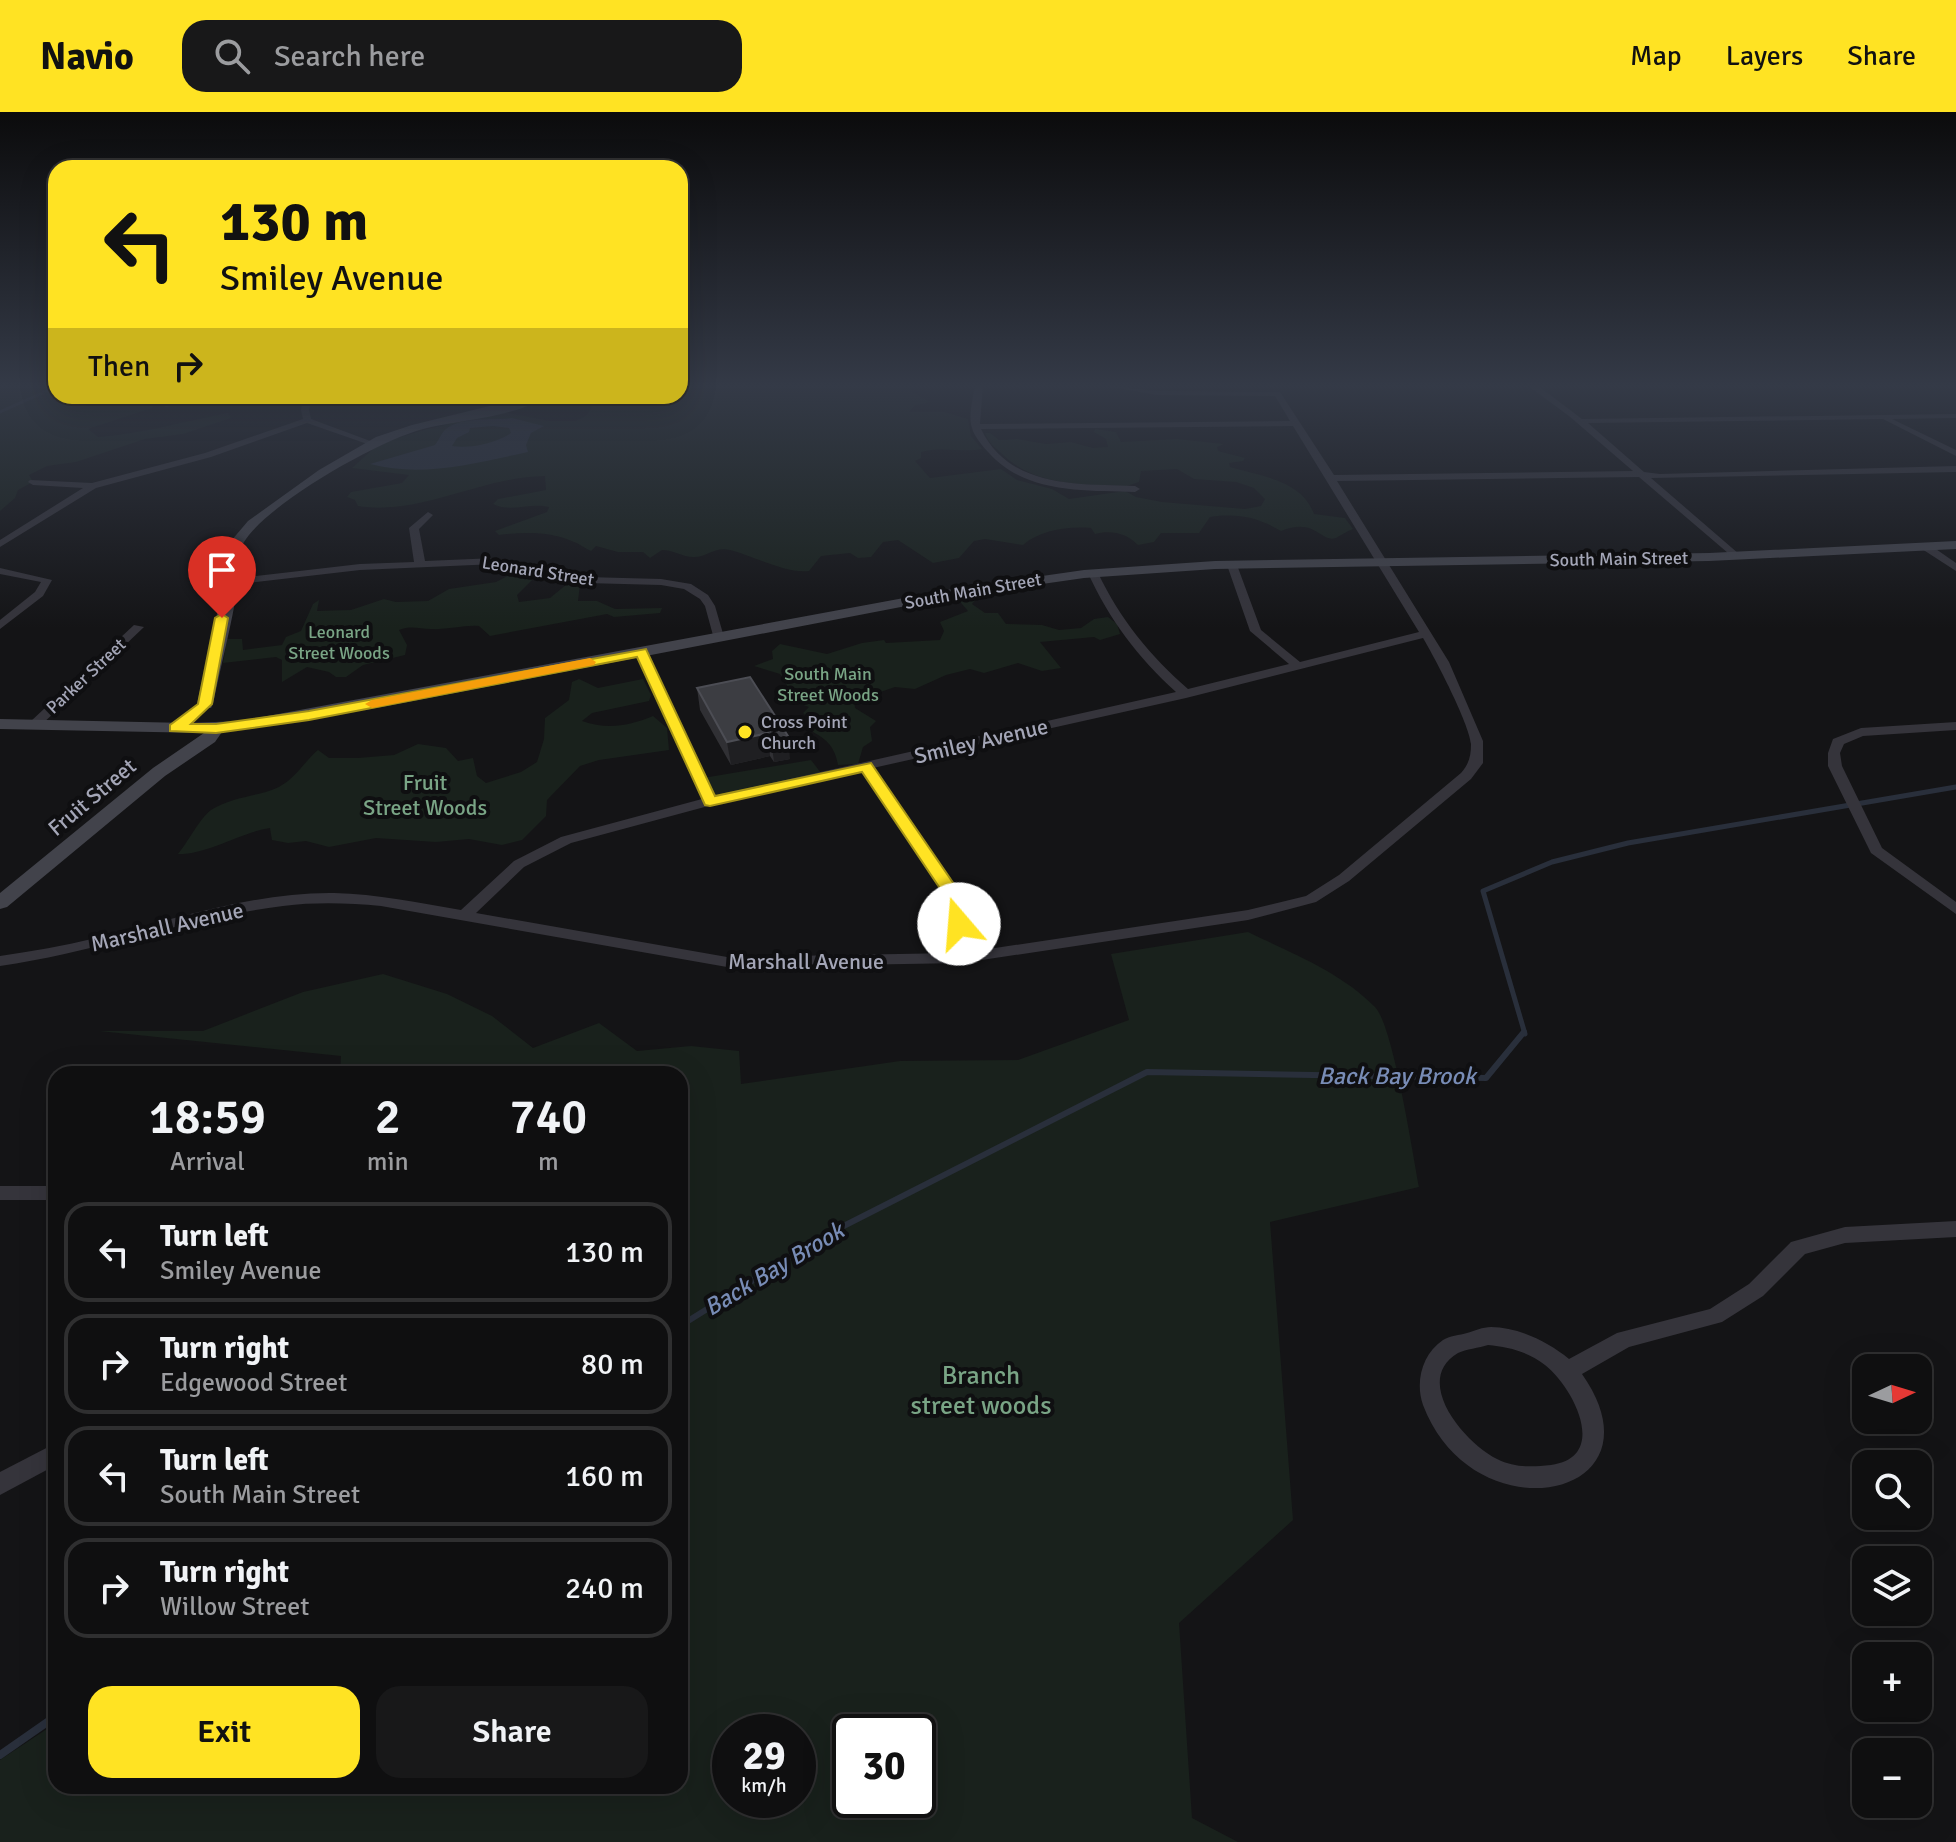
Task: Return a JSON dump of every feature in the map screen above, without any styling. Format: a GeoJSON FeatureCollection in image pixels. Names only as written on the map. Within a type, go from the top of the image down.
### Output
{"type":"FeatureCollection","features":[{"type":"Feature","properties":{"kind":"main road"},"geometry":{"type":"LineString","coordinates":[[216,728],[206,718],[205,704],[231,582],[235,547],[253,524],[338,466]]}},
{"type":"Feature","properties":{"kind":"main road","name":"South Main Street"},"geometry":{"type":"LineString","coordinates":[[0,724],[216,728],[309,716],[973,590],[1093,573],[1232,565],[1735,556],[1956,545]]}},
{"type":"Feature","properties":{"kind":"main road"},"geometry":{"type":"LineString","coordinates":[[175,728],[196,715],[205,704]]}},
{"type":"Feature","properties":{"kind":"main road","name":"Fruit Street"},"geometry":{"type":"LineString","coordinates":[[0,903],[159,772],[209,738],[216,728]]}},
{"type":"Feature","properties":{"kind":"street"},"geometry":{"type":"LineString","coordinates":[[0,544],[93,486],[168,466]]}},
{"type":"Feature","properties":{"kind":"street"},"geometry":{"type":"LineString","coordinates":[[1006,466],[1021,477],[1046,483],[1135,489]]}},
{"type":"Feature","properties":{"kind":"street","name":"Marshall Avenue"},"geometry":{"type":"LineString","coordinates":[[0,961],[61,951],[296,899],[358,898],[727,962],[962,958],[1273,910],[1311,899],[1328,890],[1466,776],[1476,763],[1477,741],[1443,662],[1323,466]]}},
{"type":"Feature","properties":{"kind":"street"},"geometry":{"type":"LineString","coordinates":[[1631,466],[1735,556]]}},
{"type":"Feature","properties":{"kind":"street"},"geometry":{"type":"LineString","coordinates":[[1330,478],[1640,474],[1660,477],[1956,469]]}},
{"type":"Feature","properties":{"kind":"street"},"geometry":{"type":"LineString","coordinates":[[33,482],[93,486]]}},
{"type":"Feature","properties":{"kind":"street"},"geometry":{"type":"LineString","coordinates":[[420,564],[414,528],[428,515]]}},
{"type":"Feature","properties":{"kind":"street"},"geometry":{"type":"LineString","coordinates":[[1926,547],[1956,568]]}},
{"type":"Feature","properties":{"kind":"street","name":"Leonard Street"},"geometry":{"type":"LineString","coordinates":[[231,582],[420,564],[496,561],[586,580],[661,582],[687,586],[704,597],[710,606],[718,637]]}},
{"type":"Feature","properties":{"kind":"street"},"geometry":{"type":"LineString","coordinates":[[1232,565],[1256,631],[1298,666]]}},
{"type":"Feature","properties":{"kind":"street"},"geometry":{"type":"LineString","coordinates":[[0,571],[47,580],[39,594],[0,626]]}},
{"type":"Feature","properties":{"kind":"street"},"geometry":{"type":"LineString","coordinates":[[1093,573],[1101,592],[1129,636],[1161,673],[1186,694]]}},
{"type":"Feature","properties":{"kind":"street","name":"Parker Street"},"geometry":{"type":"LineString","coordinates":[[34,725],[138,627]]}},
{"type":"Feature","properties":{"kind":"street","name":"Smiley Avenue"},"geometry":{"type":"LineString","coordinates":[[465,915],[519,864],[566,840],[710,801],[1186,694],[1425,634]]}},
{"type":"Feature","properties":{"kind":"street"},"geometry":{"type":"LineString","coordinates":[[641,652],[710,801]]}},
{"type":"Feature","properties":{"kind":"street"},"geometry":{"type":"LineString","coordinates":[[1956,726],[1861,732],[1838,742],[1834,753],[1835,766],[1876,850],[1956,909]]}},
{"type":"Feature","properties":{"kind":"street"},"geometry":{"type":"LineString","coordinates":[[865,767],[950,890],[959,924],[962,958]]}},
{"type":"Feature","properties":{"kind":"street"},"geometry":{"type":"LineString","coordinates":[[0,1193],[48,1193]]}},
{"type":"Feature","properties":{"kind":"street"},"geometry":{"type":"LineString","coordinates":[[1567,1371],[1624,1339],[1691,1324],[1737,1304],[1798,1248],[1845,1235],[1956,1229]]}},
{"type":"Feature","properties":{"kind":"street"},"geometry":{"type":"LineString","coordinates":[[1488,1336],[1521,1342],[1538,1349],[1567,1371],[1587,1398],[1594,1428],[1593,1442],[1579,1464],[1552,1477],[1518,1477],[1475,1459],[1442,1427],[1430,1397],[1428,1382],[1438,1358],[1459,1341],[1472,1337],[1488,1336]]}},
{"type":"Feature","properties":{"kind":"street"},"geometry":{"type":"LineString","coordinates":[[0,1484],[48,1457]]}},
{"type":"Feature","properties":{"kind":"green space"},"geometry":{"type":"Polygon","coordinates":[[[0,466],[49,466],[29,475],[33,482],[18,490],[15,498],[0,511],[0,466]]]}},
{"type":"Feature","properties":{"kind":"green space"},"geometry":{"type":"Polygon","coordinates":[[[919,466],[930,478],[1001,469],[1017,480],[1052,489],[1069,499],[1125,491],[1136,497],[1162,502],[1245,509],[1261,506],[1265,499],[1254,488],[1236,482],[1194,479],[1177,469],[1141,471],[1139,482],[1127,486],[1060,482],[1017,466],[1230,466],[1279,481],[1300,494],[1314,514],[1345,518],[1353,529],[1330,539],[1310,528],[1293,527],[1281,531],[1247,517],[1220,516],[1210,517],[1199,533],[1161,533],[1154,542],[1138,545],[1118,534],[1095,534],[1091,528],[1073,528],[1046,533],[1023,545],[985,539],[974,541],[959,558],[933,563],[898,540],[883,542],[871,557],[858,558],[850,553],[821,556],[809,571],[800,571],[725,549],[693,557],[662,550],[650,558],[643,552],[618,552],[596,546],[591,551],[565,538],[546,534],[499,535],[495,531],[547,512],[549,507],[507,508],[493,504],[498,499],[546,490],[545,476],[497,483],[405,506],[358,506],[355,500],[347,497],[351,492],[402,483],[409,475],[352,468],[919,466]]]}},
{"type":"Feature","properties":{"kind":"green space","name":"Leonard Street Woods"},"geometry":{"type":"Polygon","coordinates":[[[517,571],[535,577],[517,595],[519,602],[550,598],[567,584],[580,584],[578,601],[597,601],[615,609],[662,608],[660,613],[614,617],[607,614],[490,636],[479,626],[412,627],[399,630],[407,645],[405,655],[363,665],[346,677],[336,677],[329,672],[307,667],[282,682],[282,660],[276,657],[223,663],[227,639],[242,639],[243,650],[282,645],[286,637],[301,631],[313,604],[319,600],[317,611],[351,610],[384,599],[396,602],[428,601],[449,589],[496,582],[517,571]]]}},
{"type":"Feature","properties":{"kind":"green space","name":"South Main Street Woods"},"geometry":{"type":"Polygon","coordinates":[[[982,592],[972,604],[985,613],[998,613],[1006,624],[1042,625],[1059,630],[1081,628],[1094,619],[1108,617],[1117,624],[1120,634],[1100,640],[1094,637],[1040,642],[1061,668],[1042,671],[1018,663],[984,673],[970,669],[946,675],[915,689],[895,687],[854,701],[855,708],[876,721],[870,727],[872,741],[863,747],[858,764],[838,765],[830,745],[813,732],[810,719],[803,713],[809,707],[798,703],[780,674],[754,666],[773,659],[772,651],[780,644],[827,654],[884,640],[886,643],[940,640],[944,631],[940,622],[968,611],[956,597],[982,592]]]}},
{"type":"Feature","properties":{"kind":"green space","name":"Fruit Street Woods"},"geometry":{"type":"Polygon","coordinates":[[[579,679],[598,688],[643,679],[651,695],[649,701],[592,713],[582,721],[618,726],[653,716],[667,728],[669,750],[599,760],[580,766],[547,800],[546,816],[522,840],[502,845],[469,839],[436,842],[376,838],[329,847],[306,841],[288,843],[272,840],[270,828],[201,851],[178,854],[211,810],[230,801],[275,789],[291,778],[318,750],[329,758],[358,758],[394,755],[418,744],[446,748],[458,761],[473,758],[477,776],[486,783],[521,772],[537,762],[544,739],[545,718],[569,700],[572,682],[579,679]]]}},
{"type":"Feature","properties":{"kind":"green space"},"geometry":{"type":"Polygon","coordinates":[[[811,760],[821,773],[714,796],[703,778],[811,760]]]}},
{"type":"Feature","properties":{"kind":"green space","name":"Branch street woods"},"geometry":{"type":"Polygon","coordinates":[[[1248,932],[1347,983],[1375,1007],[1389,1038],[1419,1187],[1270,1222],[1293,1520],[1179,1623],[1192,1818],[1238,1842],[0,1842],[0,1760],[48,1728],[48,1794],[688,1794],[688,1066],[340,1066],[341,1056],[99,1031],[203,1031],[303,992],[383,974],[447,994],[492,1016],[533,1048],[599,1023],[637,1051],[691,1046],[739,1051],[741,1084],[900,1061],[1018,1060],[1129,1020],[1111,954],[1248,932]]]}},
{"type":"Feature","properties":{"kind":"water"},"geometry":{"type":"Polygon","coordinates":[[[379,466],[455,466],[409,470],[379,466]]]}},
{"type":"Feature","properties":{"kind":"building"},"geometry":{"type":"Polygon","coordinates":[[[750,677],[788,736],[771,739],[768,733],[727,742],[697,688],[750,677]]]}},
{"type":"Feature","properties":{"kind":"waterway","name":"Back Bay Brook"},"geometry":{"type":"LineString","coordinates":[[1525,1034],[1483,891],[1552,862],[1628,843],[1956,787]]}},
{"type":"Feature","properties":{"kind":"waterway","name":"Back Bay Brook"},"geometry":{"type":"LineString","coordinates":[[688,1321],[822,1237],[1147,1072],[1486,1078],[1524,1032]]}},
{"type":"Feature","properties":{"kind":"waterway","name":"Back Bay Brook"},"geometry":{"type":"LineString","coordinates":[[0,1755],[48,1722]]}},
{"type":"Feature","properties":{"kind":"slow traffic"},"geometry":{"type":"LineString","coordinates":[[372,704],[590,662]]}},
{"type":"Feature","properties":{"kind":"place","name":"Cross Point Church"},"geometry":{"type":"Point","coordinates":[745,732]}},
{"type":"Feature","properties":{"kind":"route"},"geometry":{"type":"LineString","coordinates":[[222,618],[205,704],[196,715],[175,728],[216,728],[309,716],[641,652],[710,801],[865,767],[950,890],[959,924]]}}]}
